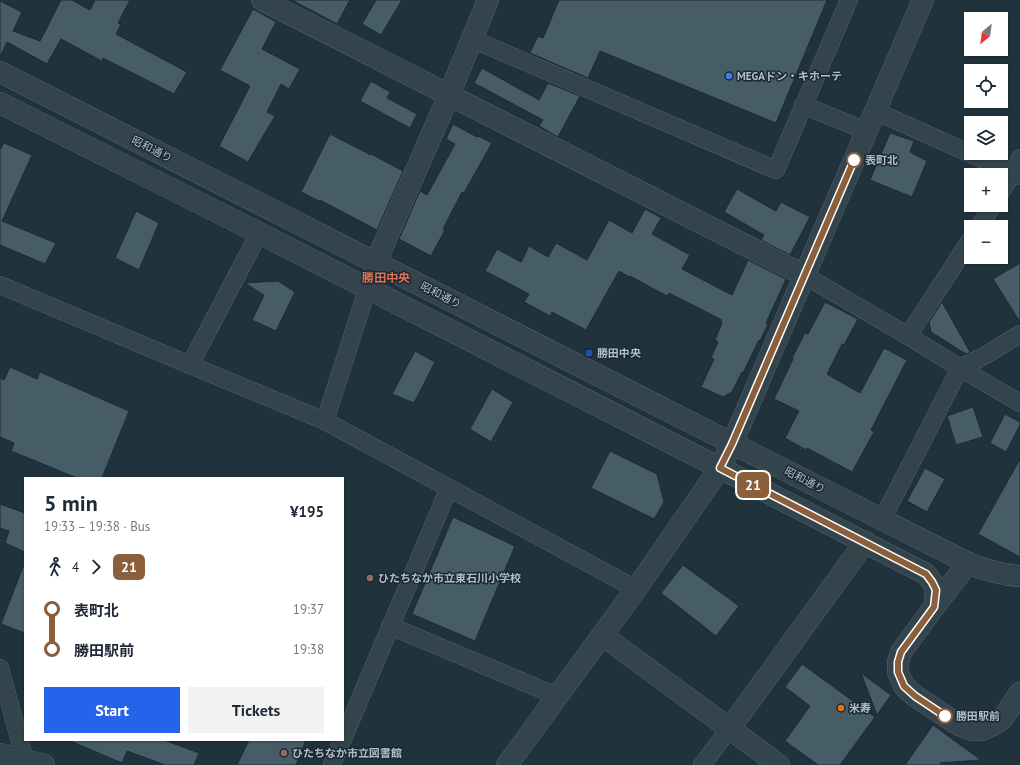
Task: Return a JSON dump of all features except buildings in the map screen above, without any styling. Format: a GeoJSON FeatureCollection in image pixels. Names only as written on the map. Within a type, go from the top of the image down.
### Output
{"type":"FeatureCollection","features":[{"type":"Feature","properties":{"kind":"street"},"geometry":{"type":"LineString","coordinates":[[262,0],[804,275],[1020,403]]}},
{"type":"Feature","properties":{"kind":"street"},"geometry":{"type":"LineString","coordinates":[[326,421],[376,262],[449,95],[488,0]]}},
{"type":"Feature","properties":{"kind":"street"},"geometry":{"type":"LineString","coordinates":[[472,39],[776,170],[848,0]]}},
{"type":"Feature","properties":{"kind":"street"},"geometry":{"type":"LineString","coordinates":[[507,765],[636,589],[720,468],[732,444],[923,0]]}},
{"type":"Feature","properties":{"kind":"street","name":"昭和通り"},"geometry":{"type":"LineString","coordinates":[[0,72],[968,563],[984,570],[1020,576]]}},
{"type":"Feature","properties":{"kind":"street"},"geometry":{"type":"LineString","coordinates":[[0,103],[259,233],[926,574],[936,590],[934,607]]}},
{"type":"Feature","properties":{"kind":"street"},"geometry":{"type":"LineString","coordinates":[[803,105],[866,131]]}},
{"type":"Feature","properties":{"kind":"street"},"geometry":{"type":"LineString","coordinates":[[875,111],[1017,175]]}},
{"type":"Feature","properties":{"kind":"street"},"geometry":{"type":"LineString","coordinates":[[1008,185],[1017,175],[1020,158]]}},
{"type":"Feature","properties":{"kind":"street"},"geometry":{"type":"LineString","coordinates":[[190,366],[259,233]]}},
{"type":"Feature","properties":{"kind":"street"},"geometry":{"type":"LineString","coordinates":[[908,336],[964,250]]}},
{"type":"Feature","properties":{"kind":"street"},"geometry":{"type":"LineString","coordinates":[[0,285],[190,366],[326,421],[636,589]]}},
{"type":"Feature","properties":{"kind":"street"},"geometry":{"type":"LineString","coordinates":[[882,520],[960,368],[986,355],[1020,334]]}},
{"type":"Feature","properties":{"kind":"street"},"geometry":{"type":"LineString","coordinates":[[344,737],[449,488]]}},
{"type":"Feature","properties":{"kind":"street"},"geometry":{"type":"LineString","coordinates":[[702,765],[865,542]]}},
{"type":"Feature","properties":{"kind":"street"},"geometry":{"type":"LineString","coordinates":[[968,563],[901,652],[898,662],[898,672],[904,686],[915,696],[959,725],[972,730],[982,730],[994,725],[1002,718],[1020,693]]}},
{"type":"Feature","properties":{"kind":"street"},"geometry":{"type":"LineString","coordinates":[[390,626],[557,696]]}},
{"type":"Feature","properties":{"kind":"street"},"geometry":{"type":"LineString","coordinates":[[602,635],[779,765]]}},
{"type":"Feature","properties":{"kind":"street"},"geometry":{"type":"LineString","coordinates":[[0,668],[24,735]]}},
{"type":"Feature","properties":{"kind":"street"},"geometry":{"type":"LineString","coordinates":[[26,741],[34,763]]}},
{"type":"Feature","properties":{"kind":"street"},"geometry":{"type":"LineString","coordinates":[[332,765],[342,741]]}},
{"type":"Feature","properties":{"kind":"street"},"geometry":{"type":"LineString","coordinates":[[0,754],[34,763]]}},
{"type":"Feature","properties":{"kind":"bus line","name":"21"},"geometry":{"type":"LineString","coordinates":[[854,160],[732,444],[720,468],[926,574],[936,590],[934,607],[901,652],[898,662],[898,672],[904,686],[915,696],[945,716]]}},
{"type":"Feature","properties":{"kind":"place","name":"MEGAドン・キホーテ"},"geometry":{"type":"Point","coordinates":[729,76]}},
{"type":"Feature","properties":{"kind":"place","name":"表町北"},"geometry":{"type":"Point","coordinates":[854,160]}},
{"type":"Feature","properties":{"kind":"place","name":"勝田中央"},"geometry":{"type":"Point","coordinates":[589,353]}},
{"type":"Feature","properties":{"kind":"place","name":"ひたちなか市立東石川小学校"},"geometry":{"type":"Point","coordinates":[370,578]}},
{"type":"Feature","properties":{"kind":"place","name":"米寿"},"geometry":{"type":"Point","coordinates":[841,708]}},
{"type":"Feature","properties":{"kind":"place","name":"勝田駅前"},"geometry":{"type":"Point","coordinates":[945,716]}},
{"type":"Feature","properties":{"kind":"place","name":"ひたちなか市立図書館"},"geometry":{"type":"Point","coordinates":[284,753]}},
{"type":"Feature","properties":{"kind":"district","name":"勝田中央"},"geometry":{"type":"Point","coordinates":[386,277]}}]}
